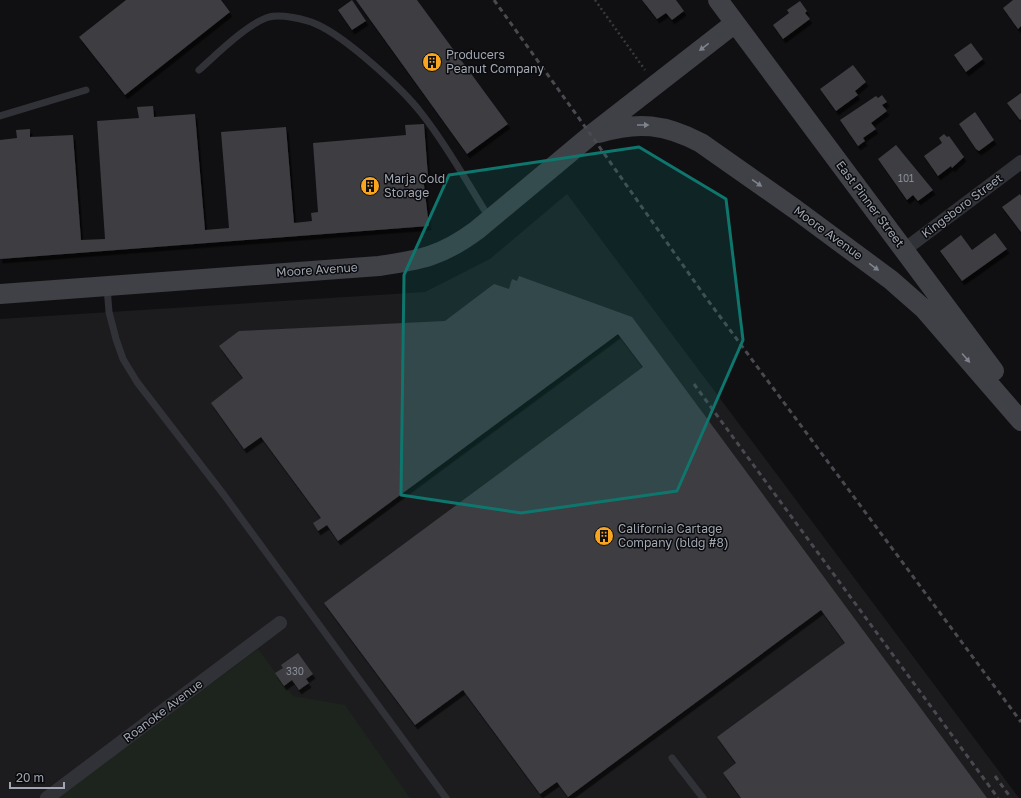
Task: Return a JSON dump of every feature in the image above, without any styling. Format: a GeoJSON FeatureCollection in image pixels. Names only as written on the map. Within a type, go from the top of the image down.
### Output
{"type":"FeatureCollection","features":[{"type":"Feature","properties":{"kind":"street","name":"East Pinner Street"},"geometry":{"type":"LineString","coordinates":[[718,0],[1021,408]]}},
{"type":"Feature","properties":{"kind":"street","name":"Moore Avenue"},"geometry":{"type":"LineString","coordinates":[[0,294],[379,266],[420,260],[442,252],[458,244],[490,219],[591,135],[735,23]]}},
{"type":"Feature","properties":{"kind":"street","name":"Moore Avenue"},"geometry":{"type":"LineString","coordinates":[[591,135],[627,126],[648,125],[665,128],[685,135],[701,143],[892,280],[924,309],[1021,420]]}},
{"type":"Feature","properties":{"kind":"street","name":"Kingsboro Street"},"geometry":{"type":"LineString","coordinates":[[904,250],[1021,162]]}},
{"type":"Feature","properties":{"kind":"street","name":"Roanoke Avenue"},"geometry":{"type":"LineString","coordinates":[[47,798],[280,623]]}},
{"type":"Feature","properties":{"kind":"lane"},"geometry":{"type":"LineString","coordinates":[[199,70],[250,27],[269,17],[294,17],[317,24],[341,39],[369,62],[401,90],[422,113],[444,145],[490,219]]}},
{"type":"Feature","properties":{"kind":"lane"},"geometry":{"type":"LineString","coordinates":[[0,116],[86,90]]}},
{"type":"Feature","properties":{"kind":"lane"},"geometry":{"type":"LineString","coordinates":[[107,285],[109,312],[116,339],[123,359],[137,382],[220,489],[446,798]]}},
{"type":"Feature","properties":{"kind":"lane"},"geometry":{"type":"LineString","coordinates":[[672,758],[703,798]]}},
{"type":"Feature","properties":{"kind":"path"},"geometry":{"type":"LineString","coordinates":[[595,0],[656,84]]}},
{"type":"Feature","properties":{"kind":"highlighted area"},"geometry":{"type":"Polygon","coordinates":[[[639,147],[726,199],[743,340],[677,491],[521,513],[401,495],[404,275],[449,175],[639,147]]]}},
{"type":"Feature","properties":{"kind":"shaded area"},"geometry":{"type":"Polygon","coordinates":[[[567,194],[1019,798],[0,798],[0,319],[425,292],[490,259],[567,194]]]}},
{"type":"Feature","properties":{"kind":"shaded area"},"geometry":{"type":"Polygon","coordinates":[[[258,649],[293,696],[345,705],[410,798],[58,798],[258,649]]]}},
{"type":"Feature","properties":{"kind":"building"},"geometry":{"type":"Polygon","coordinates":[[[126,0],[221,0],[230,12],[125,95],[79,37],[126,0]]]}},
{"type":"Feature","properties":{"kind":"building"},"geometry":{"type":"Polygon","coordinates":[[[352,0],[366,21],[352,30],[338,10],[352,0]]]}},
{"type":"Feature","properties":{"kind":"building","name":"Producers Peanut Company"},"geometry":{"type":"Polygon","coordinates":[[[356,0],[417,0],[508,124],[467,154],[356,0]]]}},
{"type":"Feature","properties":{"kind":"building"},"geometry":{"type":"Polygon","coordinates":[[[642,0],[676,0],[684,11],[672,20],[666,13],[657,19],[642,0]]]}},
{"type":"Feature","properties":{"kind":"building"},"geometry":{"type":"Polygon","coordinates":[[[1013,0],[1021,0],[1021,26],[1018,29],[1003,8],[1013,0]]]}},
{"type":"Feature","properties":{"kind":"building"},"geometry":{"type":"Polygon","coordinates":[[[800,1],[807,11],[805,13],[810,19],[783,39],[773,25],[789,13],[787,10],[800,1]]]}},
{"type":"Feature","properties":{"kind":"building"},"geometry":{"type":"Polygon","coordinates":[[[971,43],[983,59],[966,72],[954,55],[971,43]]]}},
{"type":"Feature","properties":{"kind":"building"},"geometry":{"type":"Polygon","coordinates":[[[853,65],[866,82],[855,91],[858,95],[836,111],[820,89],[853,65]]]}},
{"type":"Feature","properties":{"kind":"building"},"geometry":{"type":"Polygon","coordinates":[[[1021,93],[1021,119],[1020,120],[1007,103],[1021,93]]]}},
{"type":"Feature","properties":{"kind":"building"},"geometry":{"type":"Polygon","coordinates":[[[882,95],[887,102],[882,105],[887,111],[871,123],[876,129],[863,138],[865,141],[858,146],[840,120],[876,96],[878,98],[882,95]]]}},
{"type":"Feature","properties":{"kind":"building","name":"Marja Cold Storage"},"geometry":{"type":"Polygon","coordinates":[[[153,106],[154,117],[195,114],[205,230],[229,228],[221,132],[286,127],[294,223],[312,221],[311,213],[318,212],[313,143],[406,135],[405,125],[424,124],[428,176],[423,176],[429,226],[0,259],[0,140],[17,138],[16,130],[30,129],[30,137],[73,135],[81,240],[105,239],[97,121],[139,118],[137,107],[153,106]]]}},
{"type":"Feature","properties":{"kind":"building"},"geometry":{"type":"Polygon","coordinates":[[[975,112],[994,140],[979,151],[976,149],[959,124],[975,112]]]}},
{"type":"Feature","properties":{"kind":"building"},"geometry":{"type":"Polygon","coordinates":[[[944,134],[947,137],[949,136],[964,157],[952,168],[951,166],[938,176],[924,156],[942,143],[939,138],[944,134]]]}},
{"type":"Feature","properties":{"kind":"building"},"geometry":{"type":"Polygon","coordinates":[[[896,145],[933,190],[918,201],[913,195],[907,200],[878,159],[896,145]]]}},
{"type":"Feature","properties":{"kind":"building"},"geometry":{"type":"Polygon","coordinates":[[[1020,194],[1021,196],[1021,232],[1002,207],[1020,194]]]}},
{"type":"Feature","properties":{"kind":"building"},"geometry":{"type":"Polygon","coordinates":[[[995,233],[1007,249],[962,281],[940,251],[961,235],[972,250],[995,233]]]}},
{"type":"Feature","properties":{"kind":"building","name":"California Cartage Company (bldg #8)"},"geometry":{"type":"Polygon","coordinates":[[[519,276],[632,317],[987,798],[741,798],[723,773],[736,763],[717,737],[845,643],[821,610],[568,797],[557,782],[540,794],[463,690],[415,725],[324,603],[643,367],[618,334],[338,541],[327,525],[318,531],[313,523],[321,518],[261,437],[244,449],[211,403],[243,378],[219,346],[239,331],[445,321],[494,284],[509,289],[512,279],[517,281],[519,276]]]}},
{"type":"Feature","properties":{"kind":"building"},"geometry":{"type":"Polygon","coordinates":[[[298,653],[313,674],[306,679],[309,683],[299,690],[292,680],[284,686],[275,673],[283,668],[281,665],[298,653]]]}},
{"type":"Feature","properties":{"kind":"railway"},"geometry":{"type":"LineString","coordinates":[[494,0],[704,295],[1021,722]]}},
{"type":"Feature","properties":{"kind":"railway"},"geometry":{"type":"LineString","coordinates":[[694,384],[998,798]]}},
{"type":"Feature","properties":{"kind":"railway"},"geometry":{"type":"LineString","coordinates":[[995,776],[1011,798]]}},
{"type":"Feature","properties":{"kind":"place","name":"Producers Peanut Company"},"geometry":{"type":"Point","coordinates":[432,62]}},
{"type":"Feature","properties":{"kind":"place","name":"Marja Cold Storage"},"geometry":{"type":"Point","coordinates":[370,186]}},
{"type":"Feature","properties":{"kind":"place","name":"California Cartage Company (bldg #8)"},"geometry":{"type":"Point","coordinates":[604,536]}}]}
